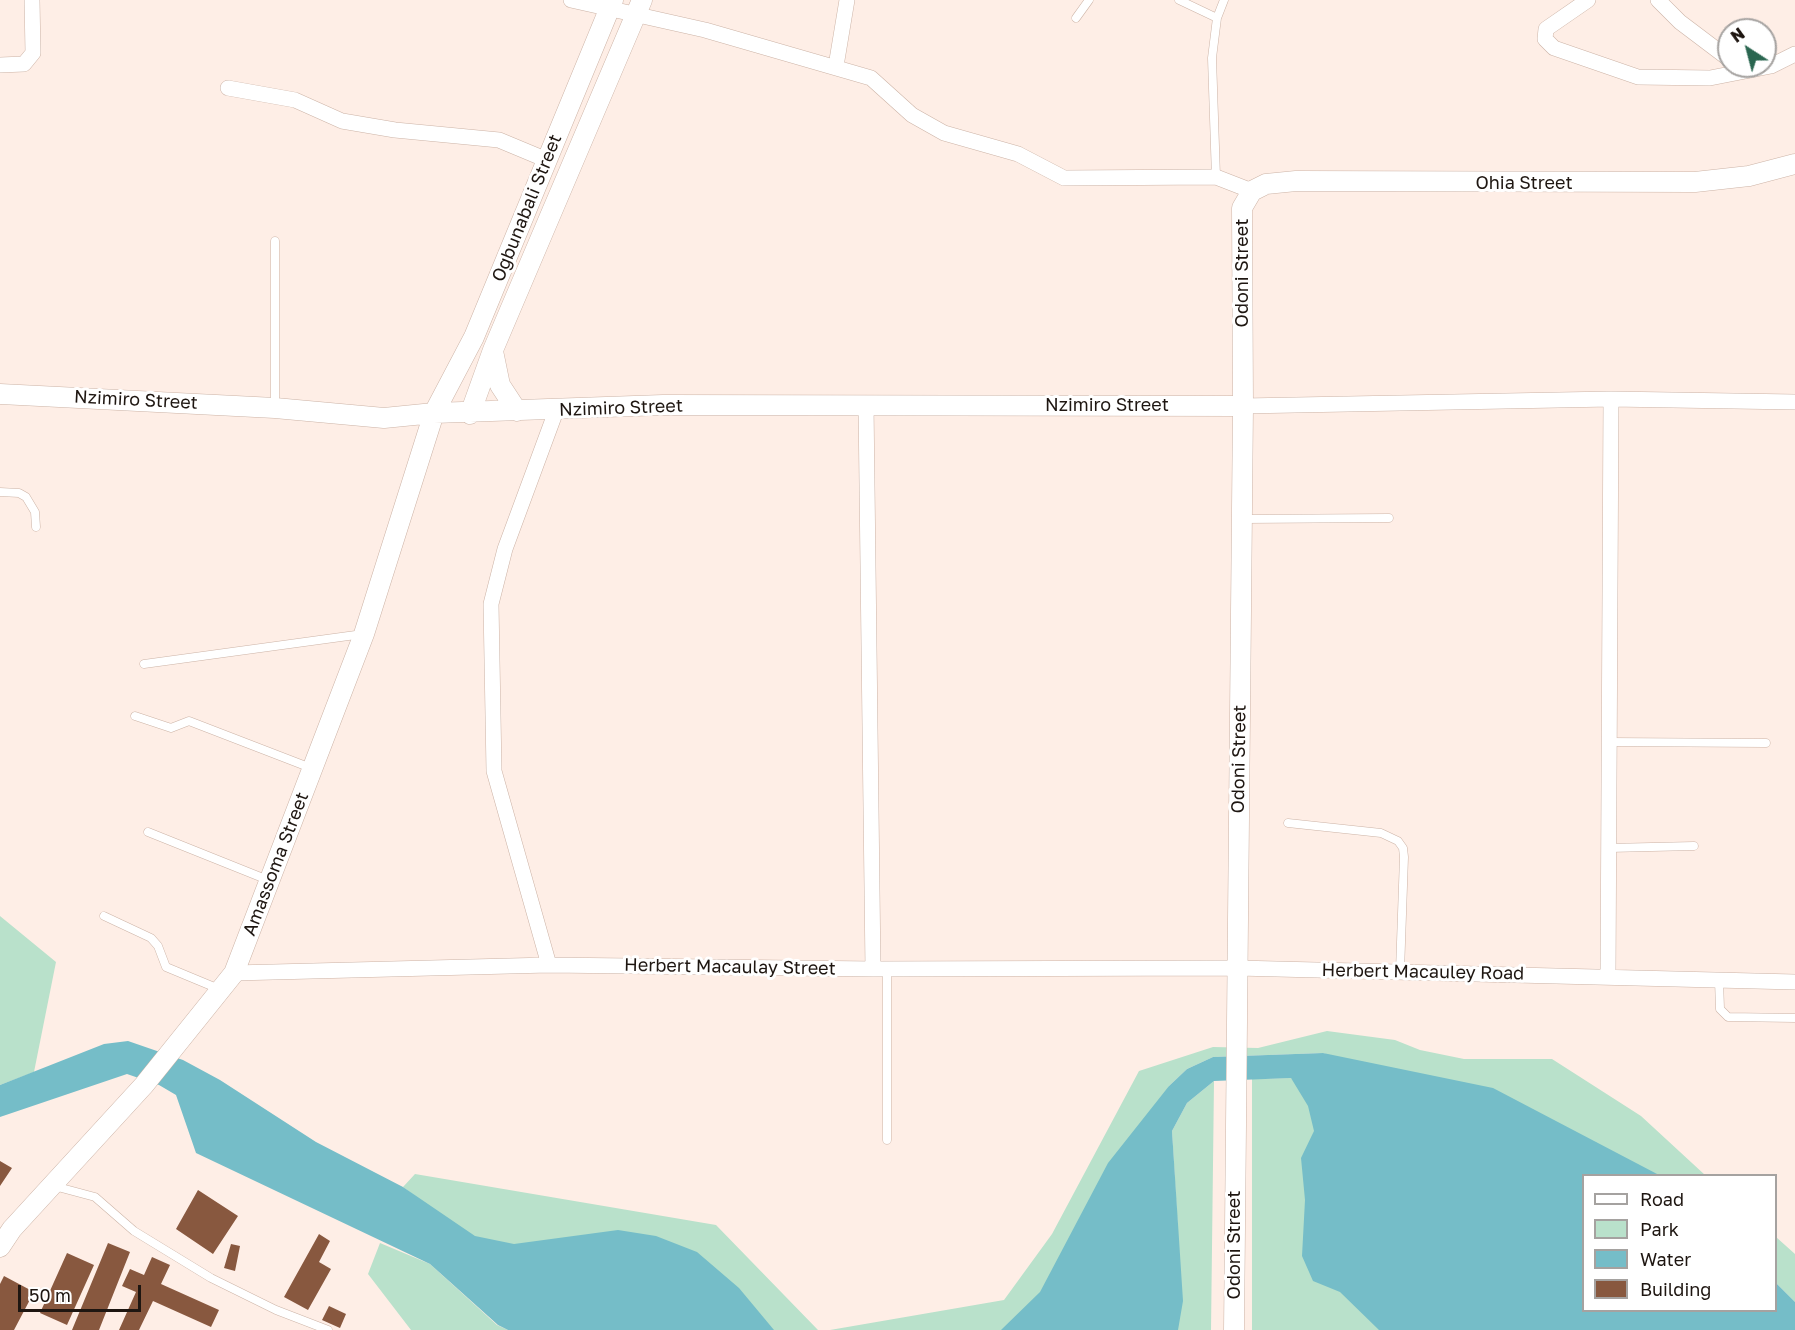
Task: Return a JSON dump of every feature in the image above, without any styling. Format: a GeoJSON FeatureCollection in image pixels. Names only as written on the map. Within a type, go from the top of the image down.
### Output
{"type":"FeatureCollection","features":[{"type":"Feature","properties":{"kind":"street"},"geometry":{"type":"LineString","coordinates":[[0,65],[24,64],[33,53],[32,0]]}},
{"type":"Feature","properties":{"kind":"street"},"geometry":{"type":"LineString","coordinates":[[571,0],[639,6],[871,78],[912,115],[944,133],[1018,154],[1064,178],[1216,177],[1252,191]]}},
{"type":"Feature","properties":{"kind":"street"},"geometry":{"type":"LineString","coordinates":[[836,66],[847,0]]}},
{"type":"Feature","properties":{"kind":"street"},"geometry":{"type":"LineString","coordinates":[[1587,0],[1546,29],[1544,35],[1548,44],[1587,61],[1638,77],[1710,78],[1717,76]]}},
{"type":"Feature","properties":{"kind":"street"},"geometry":{"type":"LineString","coordinates":[[1658,0],[1680,22],[1717,50]]}},
{"type":"Feature","properties":{"kind":"street","name":"Ogbunabali Street"},"geometry":{"type":"LineString","coordinates":[[434,413],[474,338],[611,4]]}},
{"type":"Feature","properties":{"kind":"street","name":"Ogbunabali Street"},"geometry":{"type":"LineString","coordinates":[[470,414],[493,350],[639,6]]}},
{"type":"Feature","properties":{"kind":"street"},"geometry":{"type":"LineString","coordinates":[[1777,63],[1795,54]]}},
{"type":"Feature","properties":{"kind":"street"},"geometry":{"type":"LineString","coordinates":[[228,88],[295,100],[342,121],[394,130],[499,140],[547,160]]}},
{"type":"Feature","properties":{"kind":"street","name":"Ohia Street"},"geometry":{"type":"LineString","coordinates":[[1252,191],[1266,184],[1296,181],[1695,182],[1749,176],[1795,164]]}},
{"type":"Feature","properties":{"kind":"street","name":"Odoni Street"},"geometry":{"type":"LineString","coordinates":[[1234,1330],[1237,1042],[1231,968],[1242,519],[1240,229],[1242,208],[1252,191]]}},
{"type":"Feature","properties":{"kind":"street"},"geometry":{"type":"LineString","coordinates":[[493,350],[500,385],[518,411]]}},
{"type":"Feature","properties":{"kind":"street","name":"Nzimiro Street"},"geometry":{"type":"LineString","coordinates":[[0,394],[275,408],[384,418],[434,413],[556,411],[663,405],[1243,405]]}},
{"type":"Feature","properties":{"kind":"street"},"geometry":{"type":"LineString","coordinates":[[1608,976],[1611,399]]}},
{"type":"Feature","properties":{"kind":"street"},"geometry":{"type":"LineString","coordinates":[[1243,405],[1611,399],[1795,402]]}},
{"type":"Feature","properties":{"kind":"street"},"geometry":{"type":"LineString","coordinates":[[866,404],[880,969]]}},
{"type":"Feature","properties":{"kind":"street"},"geometry":{"type":"LineString","coordinates":[[549,965],[494,771],[491,604],[505,549],[556,411]]}},
{"type":"Feature","properties":{"kind":"street","name":"Amassoma Street"},"geometry":{"type":"LineString","coordinates":[[0,1247],[12,1229],[144,1085],[234,973],[364,634],[434,413]]}},
{"type":"Feature","properties":{"kind":"street","name":"Herbert Macaulay Street"},"geometry":{"type":"LineString","coordinates":[[234,973],[549,965],[880,969],[1231,968]]}},
{"type":"Feature","properties":{"kind":"street","name":"Herbert Macauley Road"},"geometry":{"type":"LineString","coordinates":[[1231,968],[1795,981]]}},
{"type":"Feature","properties":{"kind":"lane"},"geometry":{"type":"LineString","coordinates":[[1076,18],[1089,0]]}},
{"type":"Feature","properties":{"kind":"lane"},"geometry":{"type":"LineString","coordinates":[[1179,0],[1217,18]]}},
{"type":"Feature","properties":{"kind":"lane"},"geometry":{"type":"LineString","coordinates":[[1216,177],[1212,58],[1217,18],[1224,0]]}},
{"type":"Feature","properties":{"kind":"lane"},"geometry":{"type":"LineString","coordinates":[[275,242],[275,408]]}},
{"type":"Feature","properties":{"kind":"lane"},"geometry":{"type":"LineString","coordinates":[[0,492],[19,493],[26,497],[35,512],[36,527]]}},
{"type":"Feature","properties":{"kind":"lane"},"geometry":{"type":"LineString","coordinates":[[1242,519],[1389,518]]}},
{"type":"Feature","properties":{"kind":"lane"},"geometry":{"type":"LineString","coordinates":[[144,664],[364,634]]}},
{"type":"Feature","properties":{"kind":"lane"},"geometry":{"type":"LineString","coordinates":[[135,716],[171,728],[189,721],[313,768]]}},
{"type":"Feature","properties":{"kind":"lane"},"geometry":{"type":"LineString","coordinates":[[1609,742],[1766,743]]}},
{"type":"Feature","properties":{"kind":"lane"},"geometry":{"type":"LineString","coordinates":[[1288,823],[1381,833],[1398,841],[1404,857],[1400,971]]}},
{"type":"Feature","properties":{"kind":"lane"},"geometry":{"type":"LineString","coordinates":[[148,832],[269,881]]}},
{"type":"Feature","properties":{"kind":"lane"},"geometry":{"type":"LineString","coordinates":[[1609,848],[1694,846]]}},
{"type":"Feature","properties":{"kind":"lane"},"geometry":{"type":"LineString","coordinates":[[104,916],[151,938],[158,946],[166,967],[222,990]]}},
{"type":"Feature","properties":{"kind":"lane"},"geometry":{"type":"LineString","coordinates":[[880,969],[887,1140]]}},
{"type":"Feature","properties":{"kind":"lane"},"geometry":{"type":"LineString","coordinates":[[1719,980],[1720,1009],[1728,1017],[1795,1018]]}},
{"type":"Feature","properties":{"kind":"lane"},"geometry":{"type":"LineString","coordinates":[[53,1186],[95,1197],[134,1232],[211,1278],[276,1310],[328,1330]]}},
{"type":"Feature","properties":{"kind":"green space"},"geometry":{"type":"Polygon","coordinates":[[[0,916],[56,962],[34,1072],[0,1085],[0,916]]]}},
{"type":"Feature","properties":{"kind":"green space"},"geometry":{"type":"Polygon","coordinates":[[[1327,1031],[1395,1040],[1420,1050],[1464,1059],[1552,1059],[1641,1116],[1704,1174],[1656,1174],[1323,1053],[1213,1057],[1187,1069],[1169,1086],[1103,1330],[830,1330],[1004,1300],[1052,1234],[1139,1071],[1213,1047],[1258,1048],[1327,1031]]]}},
{"type":"Feature","properties":{"kind":"green space"},"geometry":{"type":"Polygon","coordinates":[[[1291,1078],[1582,1308],[1582,1312],[1602,1312],[1762,1330],[1252,1330],[1252,1079],[1291,1078]]]}},
{"type":"Feature","properties":{"kind":"green space"},"geometry":{"type":"Polygon","coordinates":[[[1214,1081],[1211,1330],[1146,1330],[1178,1232],[1172,1131],[1187,1103],[1214,1081]]]}},
{"type":"Feature","properties":{"kind":"green space"},"geometry":{"type":"Polygon","coordinates":[[[415,1174],[716,1225],[818,1330],[613,1330],[534,1285],[403,1187],[415,1174]]]}},
{"type":"Feature","properties":{"kind":"green space"},"geometry":{"type":"Polygon","coordinates":[[[1777,1238],[1795,1254],[1795,1302],[1777,1284],[1777,1238]]]}},
{"type":"Feature","properties":{"kind":"green space"},"geometry":{"type":"Polygon","coordinates":[[[380,1243],[430,1264],[497,1325],[508,1330],[411,1330],[368,1274],[380,1243]]]}},
{"type":"Feature","properties":{"kind":"water"},"geometry":{"type":"Polygon","coordinates":[[[128,1041],[183,1060],[220,1080],[316,1142],[403,1187],[475,1236],[514,1244],[618,1230],[656,1236],[697,1252],[739,1288],[774,1330],[508,1330],[498,1325],[430,1264],[196,1153],[176,1095],[159,1085],[127,1074],[0,1117],[0,1085],[104,1044],[128,1041]]]}},
{"type":"Feature","properties":{"kind":"water"},"geometry":{"type":"Polygon","coordinates":[[[1323,1053],[1493,1088],[1657,1174],[1582,1174],[1582,1312],[1777,1312],[1777,1284],[1795,1302],[1795,1330],[1379,1330],[1340,1292],[1313,1281],[1302,1256],[1305,1200],[1301,1158],[1314,1131],[1308,1106],[1291,1078],[1214,1081],[1187,1103],[1172,1131],[1183,1301],[1178,1330],[1001,1330],[1040,1292],[1108,1163],[1169,1086],[1187,1069],[1213,1057],[1323,1053]]]}},
{"type":"Feature","properties":{"kind":"building"},"geometry":{"type":"Polygon","coordinates":[[[0,1161],[12,1168],[0,1186],[0,1161]]]}},
{"type":"Feature","properties":{"kind":"building"},"geometry":{"type":"Polygon","coordinates":[[[198,1190],[238,1216],[213,1254],[176,1229],[198,1190]]]}},
{"type":"Feature","properties":{"kind":"building"},"geometry":{"type":"Polygon","coordinates":[[[319,1234],[330,1241],[319,1262],[331,1269],[308,1310],[284,1297],[319,1234]]]}},
{"type":"Feature","properties":{"kind":"building"},"geometry":{"type":"Polygon","coordinates":[[[108,1243],[130,1252],[99,1330],[72,1330],[108,1243]]]}},
{"type":"Feature","properties":{"kind":"building"},"geometry":{"type":"Polygon","coordinates":[[[231,1244],[240,1246],[235,1271],[224,1268],[231,1244]]]}},
{"type":"Feature","properties":{"kind":"building"},"geometry":{"type":"Polygon","coordinates":[[[67,1253],[94,1265],[67,1325],[40,1313],[67,1253]]]}},
{"type":"Feature","properties":{"kind":"building"},"geometry":{"type":"Polygon","coordinates":[[[152,1257],[170,1265],[161,1284],[219,1310],[211,1327],[153,1301],[139,1330],[119,1330],[136,1292],[122,1286],[130,1269],[144,1275],[152,1257]]]}},
{"type":"Feature","properties":{"kind":"building"},"geometry":{"type":"Polygon","coordinates":[[[4,1276],[34,1292],[14,1330],[0,1330],[0,1284],[4,1276]]]}},
{"type":"Feature","properties":{"kind":"building"},"geometry":{"type":"Polygon","coordinates":[[[329,1306],[346,1314],[340,1328],[322,1320],[329,1306]]]}}]}
